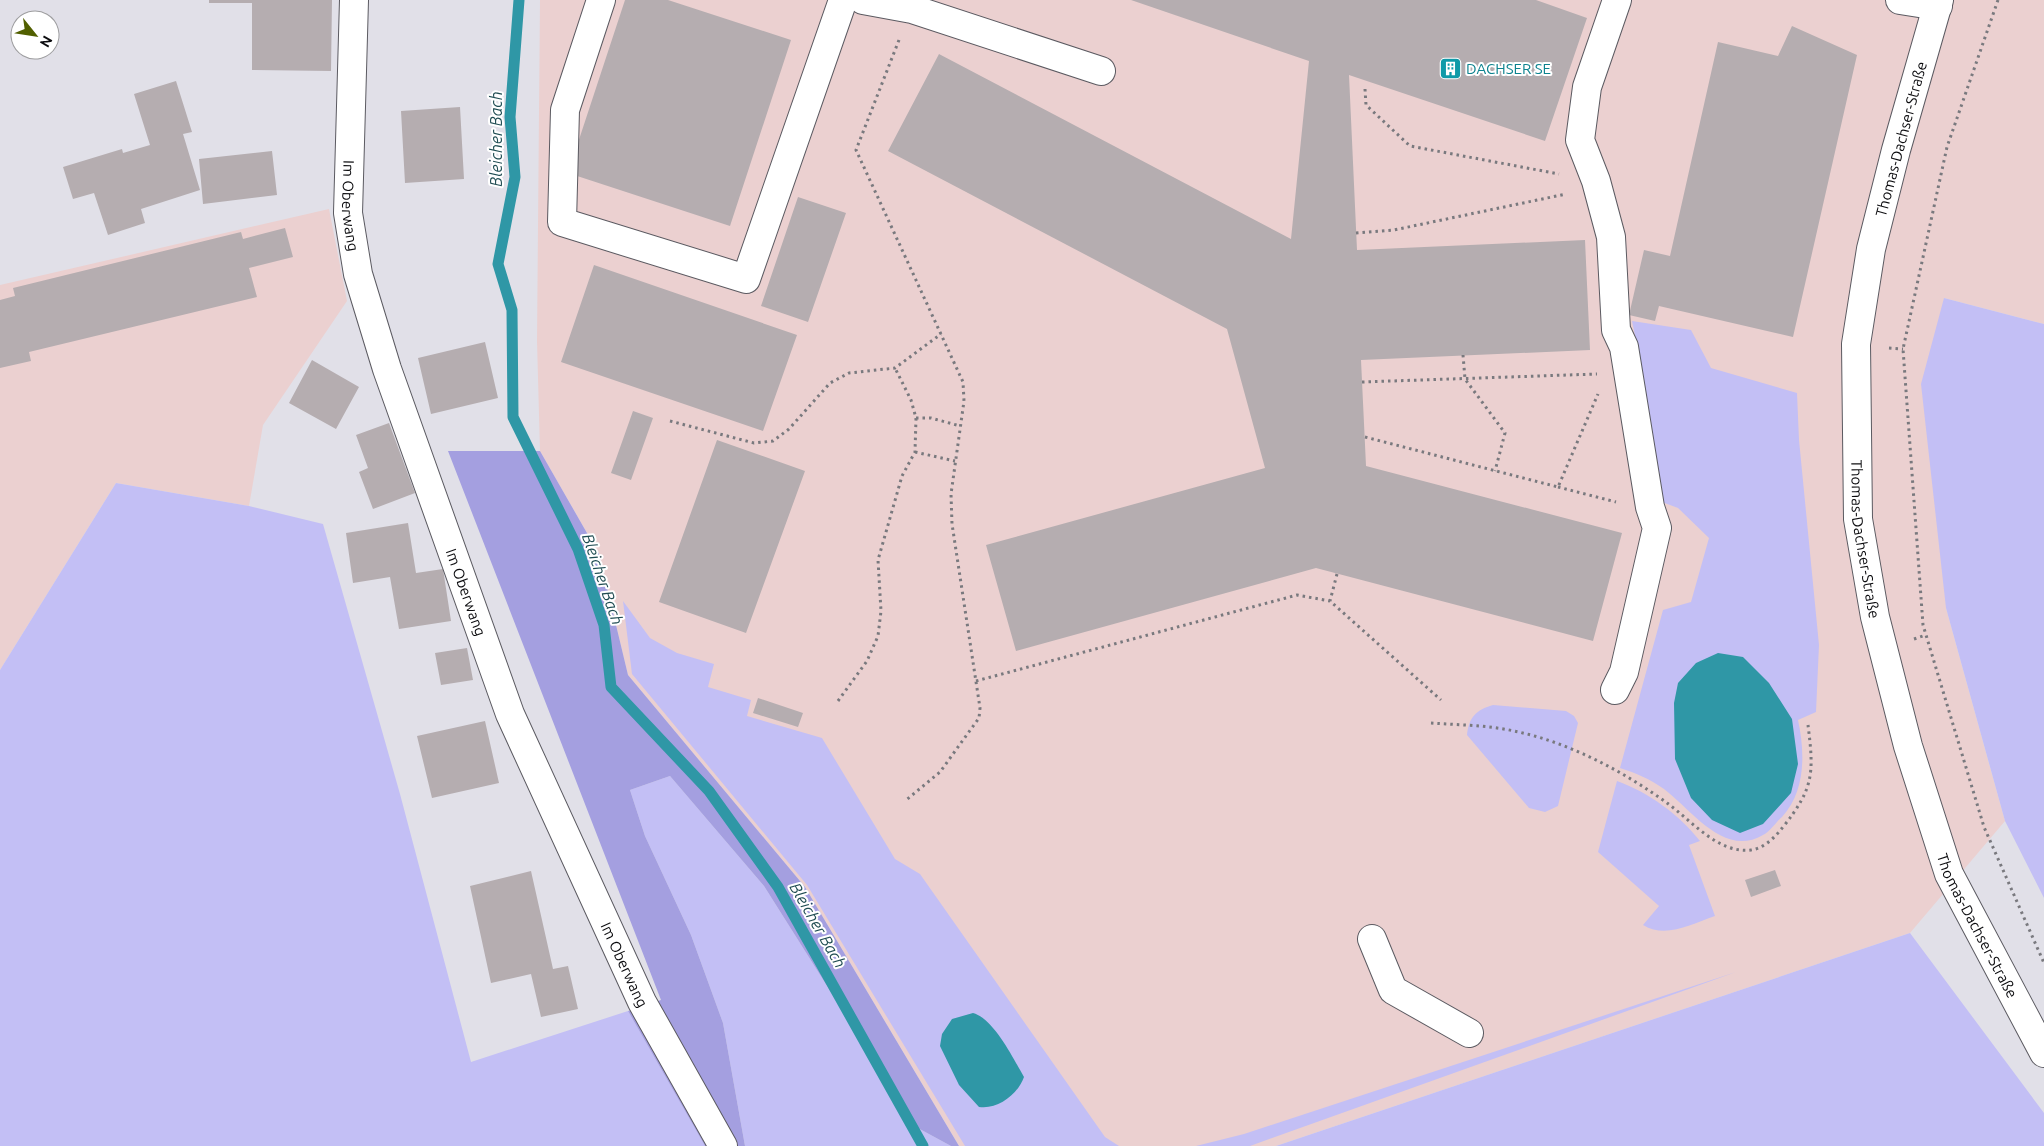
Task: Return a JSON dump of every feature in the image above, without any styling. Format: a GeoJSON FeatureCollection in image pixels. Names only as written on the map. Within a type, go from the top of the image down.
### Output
{"type":"FeatureCollection","features":[{"type":"Feature","properties":{"kind":"street","name":"Im Oberwang"},"geometry":{"type":"LineString","coordinates":[[354,0],[348,213],[358,274],[387,369],[510,714],[642,1002],[723,1146]]}},
{"type":"Feature","properties":{"kind":"street"},"geometry":{"type":"LineString","coordinates":[[601,0],[565,110],[562,222],[746,278],[843,0]]}},
{"type":"Feature","properties":{"kind":"street"},"geometry":{"type":"LineString","coordinates":[[863,0],[912,9],[1101,71]]}},
{"type":"Feature","properties":{"kind":"street"},"geometry":{"type":"LineString","coordinates":[[1614,690],[1624,672],[1657,528],[1650,506],[1624,347],[1616,330],[1611,237],[1596,181],[1580,140],[1587,87],[1617,0]]}},
{"type":"Feature","properties":{"kind":"street"},"geometry":{"type":"LineString","coordinates":[[1900,0],[1939,3]]}},
{"type":"Feature","properties":{"kind":"street","name":"Thomas-Dachser-Straße"},"geometry":{"type":"LineString","coordinates":[[1939,3],[1896,150],[1871,249],[1856,344],[1858,519],[1875,617],[1908,746],[1949,874],[2044,1053]]}},
{"type":"Feature","properties":{"kind":"street"},"geometry":{"type":"LineString","coordinates":[[1372,939],[1393,990],[1469,1033]]}},
{"type":"Feature","properties":{"kind":"path"},"geometry":{"type":"LineString","coordinates":[[1998,0],[1947,147],[1903,349],[1922,625],[1984,827],[2044,963]]}},
{"type":"Feature","properties":{"kind":"path"},"geometry":{"type":"LineString","coordinates":[[905,801],[940,772],[978,718],[980,708],[952,524],[951,494],[964,401],[963,382],[856,150],[912,9]]}},
{"type":"Feature","properties":{"kind":"path"},"geometry":{"type":"LineString","coordinates":[[1365,89],[1366,105],[1410,146],[1596,181]]}},
{"type":"Feature","properties":{"kind":"path"},"geometry":{"type":"LineString","coordinates":[[1356,233],[1394,230],[1565,194],[1596,181]]}},
{"type":"Feature","properties":{"kind":"path"},"geometry":{"type":"LineString","coordinates":[[670,421],[754,443],[773,441],[789,430],[830,383],[849,373],[895,368],[941,334]]}},
{"type":"Feature","properties":{"kind":"path"},"geometry":{"type":"LineString","coordinates":[[1463,355],[1465,379],[1505,433],[1495,471]]}},
{"type":"Feature","properties":{"kind":"path"},"geometry":{"type":"LineString","coordinates":[[838,701],[867,661],[878,636],[881,611],[878,560],[902,476],[915,452],[916,418],[911,400],[895,368]]}},
{"type":"Feature","properties":{"kind":"path"},"geometry":{"type":"LineString","coordinates":[[1362,382],[1606,374]]}},
{"type":"Feature","properties":{"kind":"path"},"geometry":{"type":"LineString","coordinates":[[1558,487],[1599,392]]}},
{"type":"Feature","properties":{"kind":"path"},"geometry":{"type":"LineString","coordinates":[[916,418],[931,418],[960,426]]}},
{"type":"Feature","properties":{"kind":"path"},"geometry":{"type":"LineString","coordinates":[[1365,437],[1630,505],[1650,506]]}},
{"type":"Feature","properties":{"kind":"path"},"geometry":{"type":"LineString","coordinates":[[915,452],[956,461]]}},
{"type":"Feature","properties":{"kind":"path"},"geometry":{"type":"LineString","coordinates":[[1330,601],[1337,574]]}},
{"type":"Feature","properties":{"kind":"path"},"geometry":{"type":"LineString","coordinates":[[976,681],[1296,595],[1330,601],[1441,700]]}},
{"type":"Feature","properties":{"kind":"path"},"geometry":{"type":"LineString","coordinates":[[1431,723],[1512,730],[1541,738],[1596,761],[1648,789],[1684,815],[1708,836],[1733,849],[1751,850],[1769,843],[1802,803],[1810,780],[1812,764],[1808,725]]}},
{"type":"Feature","properties":{"kind":"shaded area"},"geometry":{"type":"Polygon","coordinates":[[[540,0],[2044,0],[2044,324],[1944,298],[1946,608],[2005,821],[1910,933],[1276,1146],[959,1146],[805,887],[628,675],[599,554],[540,451],[537,341],[540,0]]]}},
{"type":"Feature","properties":{"kind":"shaded area"},"geometry":{"type":"Polygon","coordinates":[[[329,209],[347,301],[263,425],[249,506],[116,483],[0,670],[0,285],[329,209]]]}},
{"type":"Feature","properties":{"kind":"shaded area"},"geometry":{"type":"Polygon","coordinates":[[[1944,298],[2044,324],[2044,898],[2005,821],[1946,608],[1921,384],[1944,298]]]}},
{"type":"Feature","properties":{"kind":"shaded area"},"geometry":{"type":"Polygon","coordinates":[[[1632,321],[1691,330],[1711,368],[1797,393],[1799,440],[1819,645],[1816,712],[1798,720],[1802,745],[1802,771],[1796,795],[1790,807],[1768,832],[1749,840],[1735,840],[1722,836],[1697,819],[1659,785],[1620,768],[1663,610],[1691,602],[1709,538],[1678,508],[1662,502],[1652,459],[1643,374],[1632,321]]]}},
{"type":"Feature","properties":{"kind":"shaded area"},"geometry":{"type":"Polygon","coordinates":[[[448,451],[540,451],[599,554],[628,675],[805,887],[959,1146],[951,1146],[916,1127],[764,886],[670,776],[630,790],[645,836],[691,935],[723,1023],[745,1146],[705,1146],[628,1011],[661,1000],[448,451]]]}},
{"type":"Feature","properties":{"kind":"shaded area"},"geometry":{"type":"Polygon","coordinates":[[[116,483],[249,506],[323,524],[400,794],[471,1062],[628,1011],[705,1146],[0,1146],[0,670],[116,483]]]}},
{"type":"Feature","properties":{"kind":"shaded area"},"geometry":{"type":"Polygon","coordinates":[[[623,601],[650,638],[677,653],[714,664],[708,687],[751,700],[747,716],[822,738],[895,859],[920,874],[1105,1137],[1119,1146],[965,1146],[807,885],[632,674],[623,601]]]}},
{"type":"Feature","properties":{"kind":"shaded area"},"geometry":{"type":"Polygon","coordinates":[[[1493,705],[1566,711],[1574,716],[1578,723],[1558,806],[1545,812],[1529,808],[1467,735],[1474,715],[1482,709],[1493,705]]]}},
{"type":"Feature","properties":{"kind":"shaded area"},"geometry":{"type":"Polygon","coordinates":[[[670,776],[764,886],[916,1127],[951,1146],[745,1146],[723,1023],[691,935],[645,836],[630,790],[670,776]]]}},
{"type":"Feature","properties":{"kind":"shaded area"},"geometry":{"type":"Polygon","coordinates":[[[1617,781],[1640,791],[1663,805],[1683,822],[1700,841],[1689,845],[1715,916],[1679,929],[1661,931],[1643,925],[1659,906],[1598,852],[1617,781]]]}},
{"type":"Feature","properties":{"kind":"shaded area"},"geometry":{"type":"Polygon","coordinates":[[[1910,933],[2044,1113],[2044,1146],[1276,1146],[1910,933]]]}},
{"type":"Feature","properties":{"kind":"shaded area"},"geometry":{"type":"Polygon","coordinates":[[[1736,972],[1250,1146],[1196,1146],[1244,1134],[1736,972]]]}},
{"type":"Feature","properties":{"kind":"water"},"geometry":{"type":"Polygon","coordinates":[[[1718,653],[1743,657],[1769,683],[1792,719],[1798,764],[1791,793],[1763,824],[1740,833],[1712,820],[1691,798],[1675,759],[1674,703],[1678,683],[1696,663],[1718,653]]]}},
{"type":"Feature","properties":{"kind":"water"},"geometry":{"type":"Polygon","coordinates":[[[973,1013],[981,1017],[995,1031],[1009,1050],[1024,1077],[1012,1095],[993,1106],[979,1107],[959,1085],[940,1046],[942,1034],[952,1019],[973,1013]]]}},
{"type":"Feature","properties":{"kind":"building"},"geometry":{"type":"Polygon","coordinates":[[[209,0],[332,0],[331,71],[252,70],[252,3],[209,3],[209,0]]]}},
{"type":"Feature","properties":{"kind":"building"},"geometry":{"type":"Polygon","coordinates":[[[625,0],[668,0],[791,40],[730,226],[568,173],[625,0]]]}},
{"type":"Feature","properties":{"kind":"building"},"geometry":{"type":"Polygon","coordinates":[[[1131,0],[1536,0],[1587,18],[1545,141],[1349,75],[1357,250],[1585,240],[1590,350],[1361,360],[1366,466],[1622,533],[1593,641],[1316,568],[1016,651],[986,545],[1265,468],[1227,329],[888,151],[939,54],[1291,239],[1309,61],[1131,0]]]}},
{"type":"Feature","properties":{"kind":"building"},"geometry":{"type":"Polygon","coordinates":[[[1792,26],[1857,55],[1793,337],[1659,306],[1655,321],[1629,315],[1644,250],[1670,256],[1718,42],[1778,56],[1792,26]]]}},
{"type":"Feature","properties":{"kind":"building"},"geometry":{"type":"Polygon","coordinates":[[[176,81],[192,132],[183,134],[200,190],[141,209],[145,223],[108,235],[94,193],[73,199],[63,167],[122,149],[123,153],[150,145],[134,94],[176,81]]]}},
{"type":"Feature","properties":{"kind":"building"},"geometry":{"type":"Polygon","coordinates":[[[460,107],[464,179],[405,183],[401,111],[460,107]]]}},
{"type":"Feature","properties":{"kind":"building"},"geometry":{"type":"Polygon","coordinates":[[[272,151],[277,195],[203,204],[199,159],[272,151]]]}},
{"type":"Feature","properties":{"kind":"building"},"geometry":{"type":"Polygon","coordinates":[[[798,197],[846,213],[808,322],[761,306],[798,197]]]}},
{"type":"Feature","properties":{"kind":"building"},"geometry":{"type":"Polygon","coordinates":[[[285,228],[293,257],[249,268],[257,297],[29,352],[31,361],[0,368],[0,300],[15,296],[13,288],[241,232],[243,239],[285,228]]]}},
{"type":"Feature","properties":{"kind":"building"},"geometry":{"type":"Polygon","coordinates":[[[594,265],[797,335],[763,431],[561,362],[594,265]]]}},
{"type":"Feature","properties":{"kind":"building"},"geometry":{"type":"Polygon","coordinates":[[[485,342],[498,398],[431,414],[418,358],[485,342]]]}},
{"type":"Feature","properties":{"kind":"building"},"geometry":{"type":"Polygon","coordinates":[[[312,360],[359,387],[336,429],[289,403],[312,360]]]}},
{"type":"Feature","properties":{"kind":"building"},"geometry":{"type":"Polygon","coordinates":[[[633,411],[653,418],[631,480],[611,473],[633,411]]]}},
{"type":"Feature","properties":{"kind":"building"},"geometry":{"type":"Polygon","coordinates":[[[389,423],[415,493],[373,509],[359,472],[368,468],[356,435],[389,423]]]}},
{"type":"Feature","properties":{"kind":"building"},"geometry":{"type":"Polygon","coordinates":[[[717,440],[805,471],[746,633],[659,602],[717,440]]]}},
{"type":"Feature","properties":{"kind":"building"},"geometry":{"type":"Polygon","coordinates":[[[408,523],[416,573],[443,569],[451,621],[399,629],[390,577],[353,583],[346,533],[408,523]]]}},
{"type":"Feature","properties":{"kind":"building"},"geometry":{"type":"Polygon","coordinates":[[[467,648],[473,680],[441,685],[435,653],[467,648]]]}},
{"type":"Feature","properties":{"kind":"building"},"geometry":{"type":"Polygon","coordinates":[[[758,698],[803,713],[798,727],[753,713],[758,698]]]}},
{"type":"Feature","properties":{"kind":"building"},"geometry":{"type":"Polygon","coordinates":[[[485,721],[499,783],[432,798],[417,736],[485,721]]]}},
{"type":"Feature","properties":{"kind":"building"},"geometry":{"type":"Polygon","coordinates":[[[1775,870],[1781,886],[1751,897],[1745,880],[1775,870]]]}},
{"type":"Feature","properties":{"kind":"building"},"geometry":{"type":"Polygon","coordinates":[[[531,871],[553,969],[568,966],[578,1009],[541,1017],[531,974],[491,983],[470,886],[531,871]]]}},
{"type":"Feature","properties":{"kind":"waterway","name":"Bleicher Bach"},"geometry":{"type":"LineString","coordinates":[[519,0],[510,117],[515,177],[498,264],[512,310],[513,417],[578,549],[604,625],[611,687],[709,791],[778,887],[923,1146]]}},
{"type":"Feature","properties":{"kind":"place","name":"DACHSER SE"},"geometry":{"type":"Point","coordinates":[1450,68]}}]}
